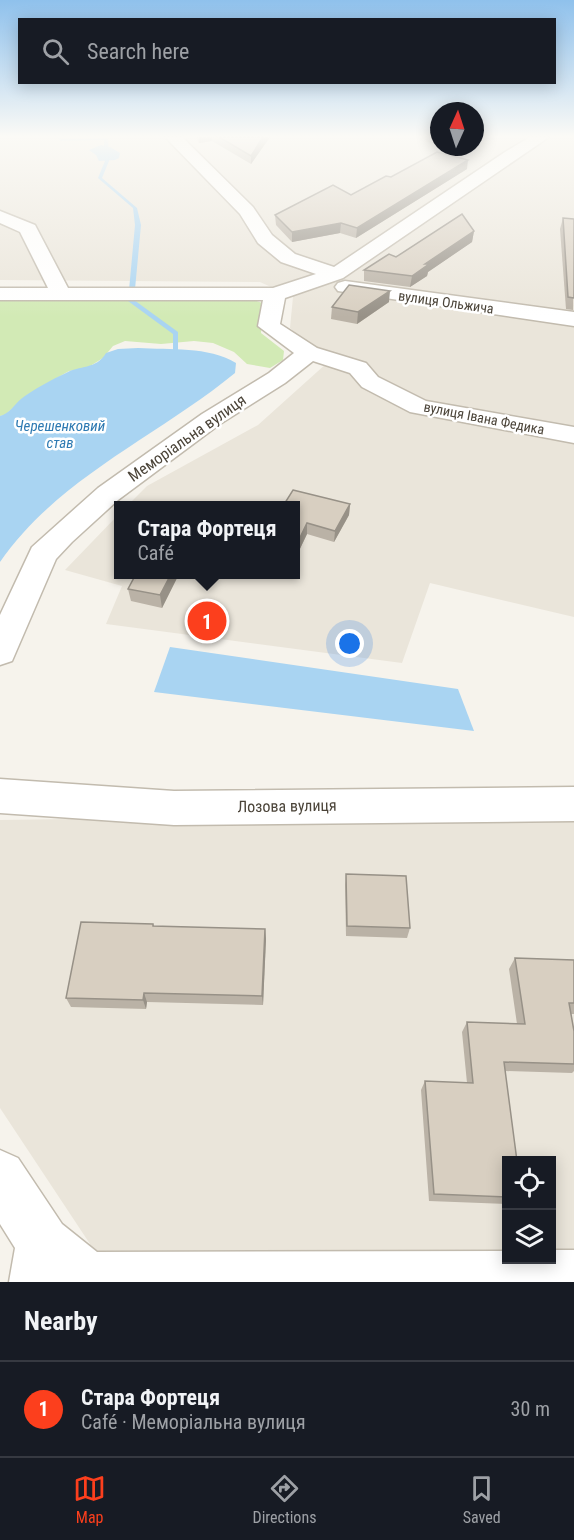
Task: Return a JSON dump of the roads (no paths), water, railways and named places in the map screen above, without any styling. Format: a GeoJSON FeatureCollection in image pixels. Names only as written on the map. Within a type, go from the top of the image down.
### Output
{"type":"FeatureCollection","features":[{"type":"Feature","properties":{"kind":"street","name":"вулиця Ольжича"},"geometry":{"type":"LineString","coordinates":[[233,197],[247,211],[265,239],[288,258],[353,289],[574,320]]}},
{"type":"Feature","properties":{"kind":"street"},"geometry":{"type":"LineString","coordinates":[[0,294],[275,294],[328,278],[441,197]]}},
{"type":"Feature","properties":{"kind":"street"},"geometry":{"type":"LineString","coordinates":[[0,216],[28,229],[61,294]]}},
{"type":"Feature","properties":{"kind":"street","name":"вулиця Івана Федика"},"geometry":{"type":"LineString","coordinates":[[275,294],[269,326],[309,353],[358,368],[370,382],[419,407],[574,435]]}},
{"type":"Feature","properties":{"kind":"street","name":"Меморіальна вулиця"},"geometry":{"type":"LineString","coordinates":[[0,652],[43,554],[62,535],[108,494],[211,418],[277,378],[309,353]]}},
{"type":"Feature","properties":{"kind":"street","name":"Лозова вулиця"},"geometry":{"type":"LineString","coordinates":[[0,796],[174,807],[574,804]]}},
{"type":"Feature","properties":{"kind":"street"},"geometry":{"type":"LineString","coordinates":[[0,1176],[40,1262],[88,1280],[574,1278]]}},
{"type":"Feature","properties":{"kind":"water","name":"Черешенковий став"},"geometry":{"type":"Polygon","coordinates":[[[118,349],[201,351],[213,354],[236,363],[235,373],[80,482],[24,532],[0,562],[0,416],[7,413],[37,388],[71,371],[97,362],[106,353],[118,349]]]}},
{"type":"Feature","properties":{"kind":"water"},"geometry":{"type":"Polygon","coordinates":[[[170,647],[458,689],[474,731],[154,692],[170,647]]]}},
{"type":"Feature","properties":{"kind":"waterway"},"geometry":{"type":"LineString","coordinates":[[122,197],[135,208],[138,225],[131,301],[176,333],[176,350]]}},
{"type":"Feature","properties":{"kind":"place","name":"Стара Фортеця"},"geometry":{"type":"Point","coordinates":[207,621]}}]}
